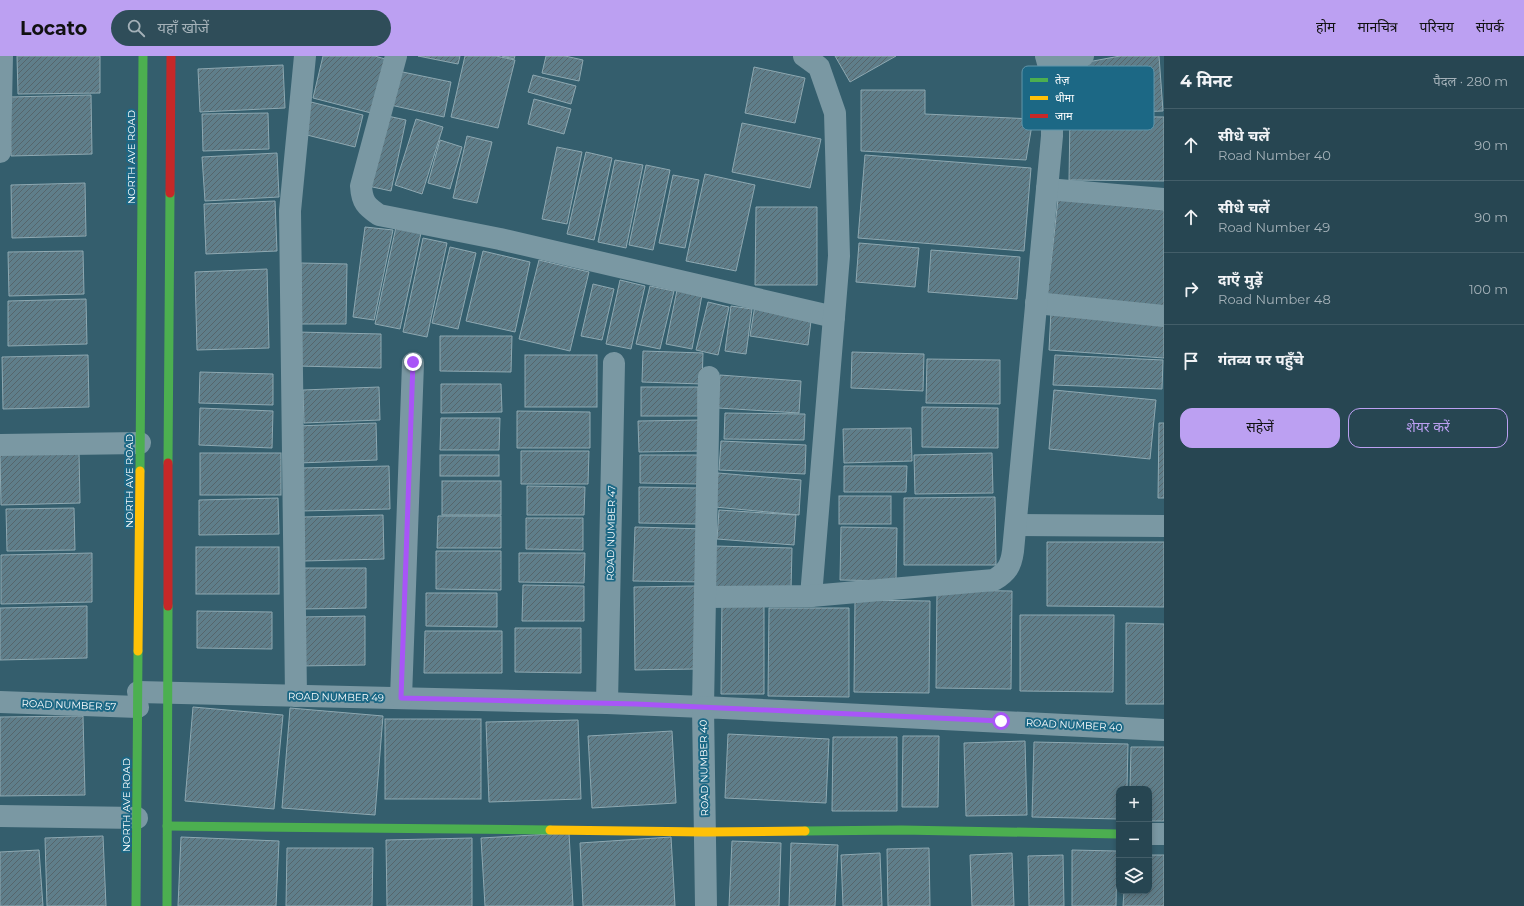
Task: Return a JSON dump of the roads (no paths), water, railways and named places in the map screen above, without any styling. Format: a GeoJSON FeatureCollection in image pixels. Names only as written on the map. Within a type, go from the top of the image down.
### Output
{"type":"FeatureCollection","features":[{"type":"Feature","properties":{"kind":"street"},"geometry":{"type":"LineString","coordinates":[[0,152],[2,56]]}},
{"type":"Feature","properties":{"kind":"street","name":"NORTH AVE ROAD"},"geometry":{"type":"LineString","coordinates":[[136,906],[143,56]]}},
{"type":"Feature","properties":{"kind":"street"},"geometry":{"type":"LineString","coordinates":[[167,906],[171,56]]}},
{"type":"Feature","properties":{"kind":"street"},"geometry":{"type":"LineString","coordinates":[[296,696],[290,211],[305,56]]}},
{"type":"Feature","properties":{"kind":"street"},"geometry":{"type":"LineString","coordinates":[[396,56],[361,186],[362,197],[367,207],[379,215],[500,239],[834,317]]}},
{"type":"Feature","properties":{"kind":"street"},"geometry":{"type":"LineString","coordinates":[[804,56],[819,67],[835,113],[839,256],[811,596]]}},
{"type":"Feature","properties":{"kind":"street"},"geometry":{"type":"LineString","coordinates":[[1047,60],[1083,56]]}},
{"type":"Feature","properties":{"kind":"street"},"geometry":{"type":"LineString","coordinates":[[705,597],[811,596],[994,580],[1004,574],[1012,562],[1016,525],[1052,130]]}},
{"type":"Feature","properties":{"kind":"street"},"geometry":{"type":"LineString","coordinates":[[1047,188],[1164,199]]}},
{"type":"Feature","properties":{"kind":"street"},"geometry":{"type":"LineString","coordinates":[[1036,303],[1164,316]]}},
{"type":"Feature","properties":{"kind":"street"},"geometry":{"type":"LineString","coordinates":[[401,698],[413,362]]}},
{"type":"Feature","properties":{"kind":"street","name":"ROAD NUMBER 47"},"geometry":{"type":"LineString","coordinates":[[607,703],[614,363]]}},
{"type":"Feature","properties":{"kind":"street"},"geometry":{"type":"LineString","coordinates":[[703,707],[709,377]]}},
{"type":"Feature","properties":{"kind":"street"},"geometry":{"type":"LineString","coordinates":[[0,445],[140,443]]}},
{"type":"Feature","properties":{"kind":"street"},"geometry":{"type":"LineString","coordinates":[[1016,525],[1164,526]]}},
{"type":"Feature","properties":{"kind":"street","name":"ROAD NUMBER 49"},"geometry":{"type":"LineString","coordinates":[[138,700],[167,694],[401,698],[703,707]]}},
{"type":"Feature","properties":{"kind":"street","name":"ROAD NUMBER 57"},"geometry":{"type":"LineString","coordinates":[[0,702],[138,700]]}},
{"type":"Feature","properties":{"kind":"street","name":"ROAD NUMBER 40"},"geometry":{"type":"LineString","coordinates":[[706,906],[703,707],[1164,730]]}},
{"type":"Feature","properties":{"kind":"street"},"geometry":{"type":"LineString","coordinates":[[0,816],[137,818]]}},
{"type":"Feature","properties":{"kind":"street"},"geometry":{"type":"LineString","coordinates":[[167,826],[705,832],[902,830],[1116,834]]}},
{"type":"Feature","properties":{"kind":"street"},"geometry":{"type":"LineString","coordinates":[[1152,834],[1164,834]]}}]}
